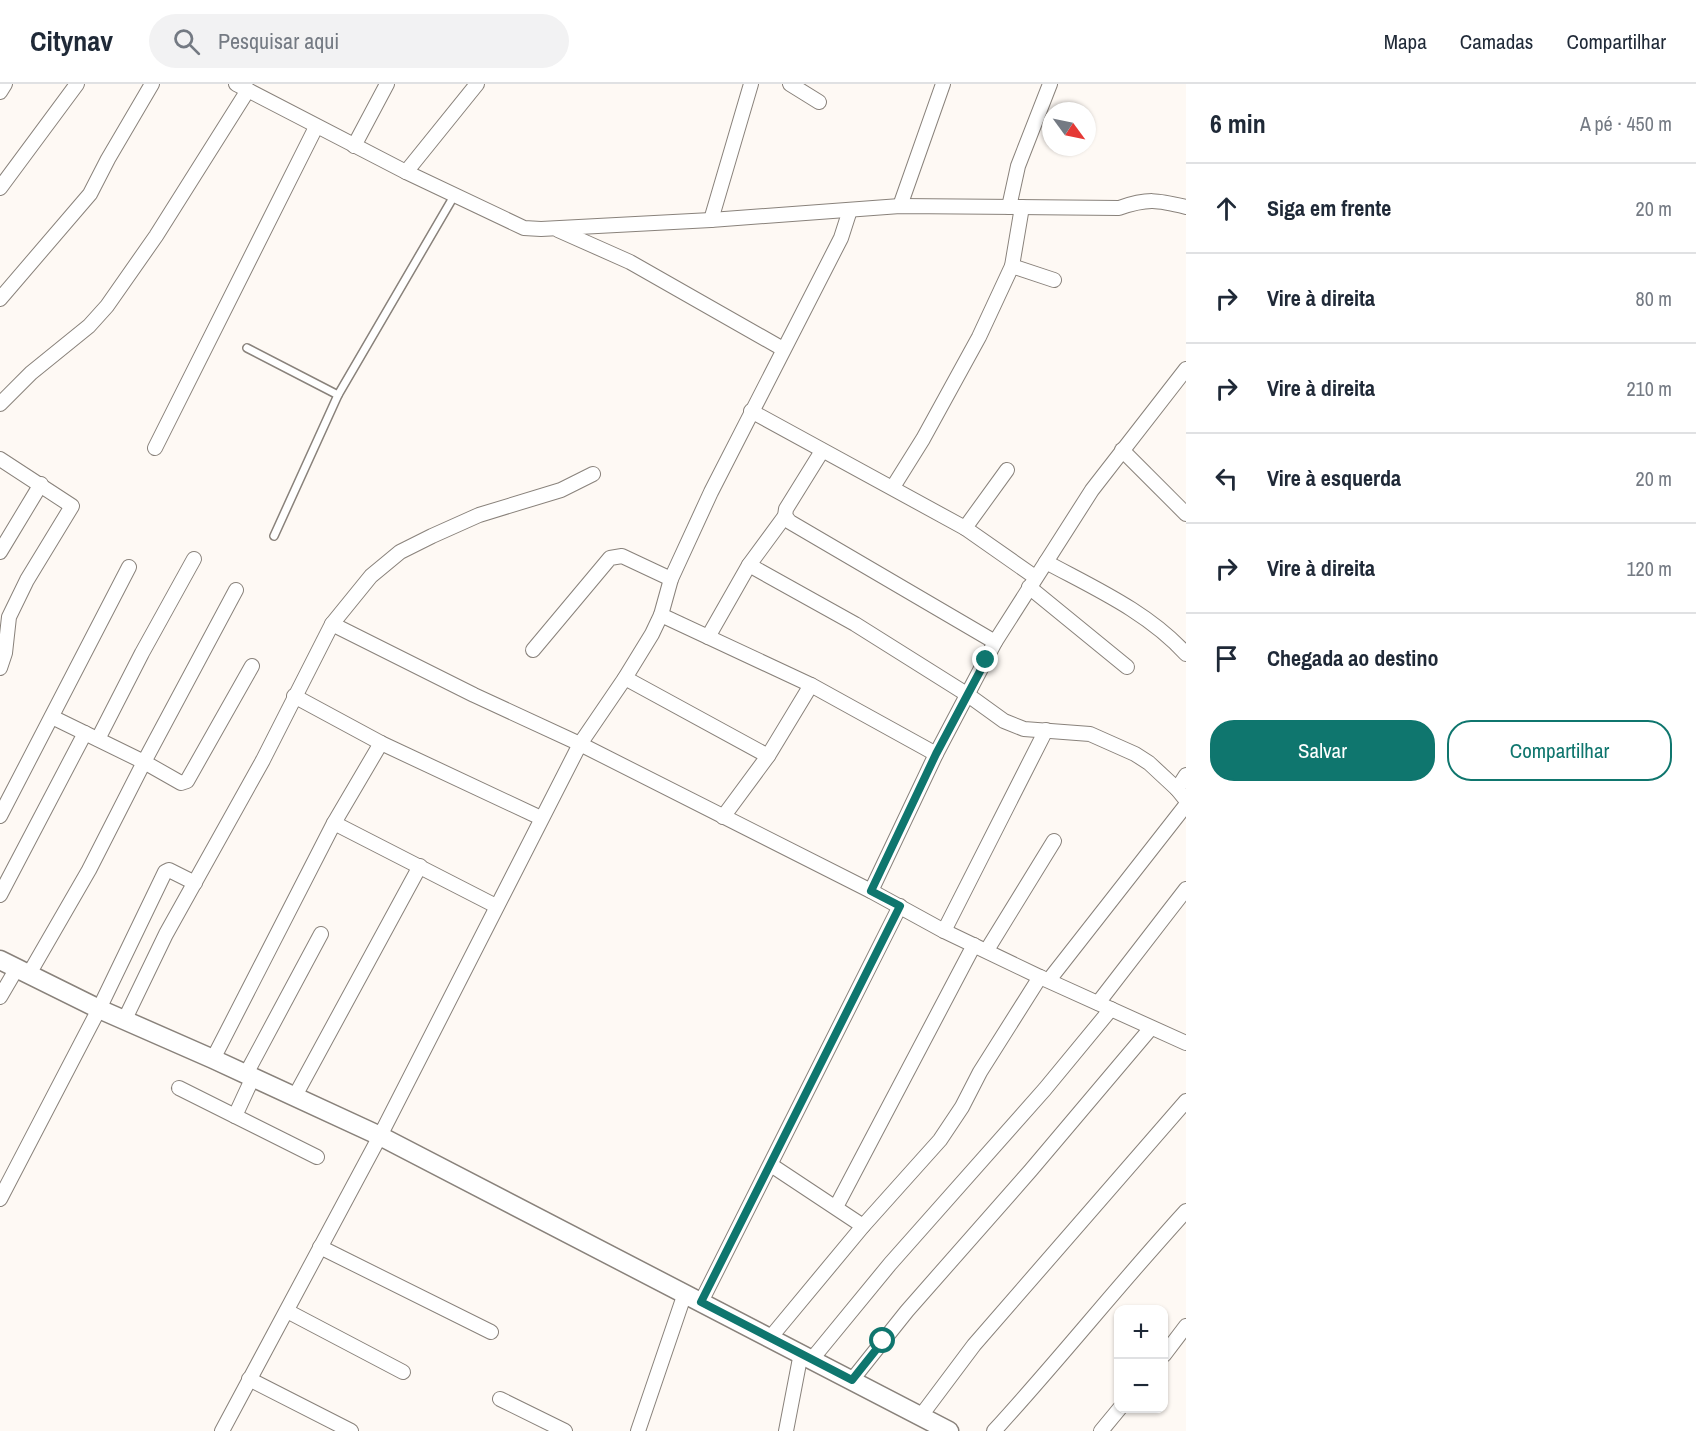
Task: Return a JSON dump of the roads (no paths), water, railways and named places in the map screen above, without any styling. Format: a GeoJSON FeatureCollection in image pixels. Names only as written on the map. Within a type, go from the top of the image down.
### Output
{"type":"FeatureCollection","features":[{"type":"Feature","properties":{"kind":"street"},"geometry":{"type":"LineString","coordinates":[[0,92],[5,84]]}},
{"type":"Feature","properties":{"kind":"street"},"geometry":{"type":"LineString","coordinates":[[0,188],[77,84]]}},
{"type":"Feature","properties":{"kind":"street"},"geometry":{"type":"LineString","coordinates":[[2,293],[90,194],[152,84]]}},
{"type":"Feature","properties":{"kind":"street"},"geometry":{"type":"LineString","coordinates":[[354,146],[387,84]]}},
{"type":"Feature","properties":{"kind":"street"},"geometry":{"type":"LineString","coordinates":[[406,172],[477,84]]}},
{"type":"Feature","properties":{"kind":"street"},"geometry":{"type":"LineString","coordinates":[[711,220],[752,84]]}},
{"type":"Feature","properties":{"kind":"street"},"geometry":{"type":"LineString","coordinates":[[790,84],[819,102]]}},
{"type":"Feature","properties":{"kind":"street"},"geometry":{"type":"LineString","coordinates":[[900,206],[944,84]]}},
{"type":"Feature","properties":{"kind":"street"},"geometry":{"type":"LineString","coordinates":[[893,487],[923,439],[979,337],[1012,266],[1018,166],[1050,84]]}},
{"type":"Feature","properties":{"kind":"street"},"geometry":{"type":"LineString","coordinates":[[0,404],[31,374],[89,326],[107,306],[195,176],[242,87],[315,127],[524,228],[711,220],[900,206],[1119,208],[1154,199],[1186,207]]}},
{"type":"Feature","properties":{"kind":"street"},"geometry":{"type":"LineString","coordinates":[[155,448],[315,127]]}},
{"type":"Feature","properties":{"kind":"street"},"geometry":{"type":"LineString","coordinates":[[222,1431],[380,1136],[580,744],[625,678],[661,615],[671,579],[751,411],[841,238],[850,210]]}},
{"type":"Feature","properties":{"kind":"street"},"geometry":{"type":"LineString","coordinates":[[554,228],[630,262],[783,349]]}},
{"type":"Feature","properties":{"kind":"street"},"geometry":{"type":"LineString","coordinates":[[1012,266],[1053,280]]}},
{"type":"Feature","properties":{"kind":"street"},"geometry":{"type":"LineString","coordinates":[[871,891],[936,754],[995,642],[1092,490],[1186,369]]}},
{"type":"Feature","properties":{"kind":"street"},"geometry":{"type":"LineString","coordinates":[[751,411],[965,528],[1032,582],[1127,667]]}},
{"type":"Feature","properties":{"kind":"street"},"geometry":{"type":"LineString","coordinates":[[1122,450],[1186,514]]}},
{"type":"Feature","properties":{"kind":"street"},"geometry":{"type":"LineString","coordinates":[[708,637],[749,565],[785,516],[786,509],[822,451]]}},
{"type":"Feature","properties":{"kind":"street"},"geometry":{"type":"LineString","coordinates":[[0,459],[72,506],[27,580],[9,617],[0,668]]}},
{"type":"Feature","properties":{"kind":"street"},"geometry":{"type":"LineString","coordinates":[[965,528],[1007,470]]}},
{"type":"Feature","properties":{"kind":"street"},"geometry":{"type":"LineString","coordinates":[[125,1019],[166,934],[263,760],[332,624],[371,576],[400,552],[479,514],[561,490],[593,474]]}},
{"type":"Feature","properties":{"kind":"street"},"geometry":{"type":"LineString","coordinates":[[0,552],[41,484]]}},
{"type":"Feature","properties":{"kind":"street"},"geometry":{"type":"LineString","coordinates":[[785,516],[790,522],[995,642]]}},
{"type":"Feature","properties":{"kind":"street"},"geometry":{"type":"LineString","coordinates":[[533,650],[610,558],[622,556],[671,579]]}},
{"type":"Feature","properties":{"kind":"street"},"geometry":{"type":"LineString","coordinates":[[98,739],[194,559]]}},
{"type":"Feature","properties":{"kind":"street"},"geometry":{"type":"LineString","coordinates":[[1046,562],[1141,616],[1162,631],[1186,654]]}},
{"type":"Feature","properties":{"kind":"street"},"geometry":{"type":"LineString","coordinates":[[749,565],[855,624],[968,695],[1004,721],[1024,729],[1090,734],[1118,745],[1149,763],[1186,800]]}},
{"type":"Feature","properties":{"kind":"street"},"geometry":{"type":"LineString","coordinates":[[0,816],[129,567]]}},
{"type":"Feature","properties":{"kind":"street"},"geometry":{"type":"LineString","coordinates":[[0,997],[23,971],[89,870],[236,590]]}},
{"type":"Feature","properties":{"kind":"street"},"geometry":{"type":"LineString","coordinates":[[661,615],[811,686],[936,754]]}},
{"type":"Feature","properties":{"kind":"street"},"geometry":{"type":"LineString","coordinates":[[332,624],[474,695],[580,744],[871,891],[944,931],[1151,1028],[1185,1040]]}},
{"type":"Feature","properties":{"kind":"street"},"geometry":{"type":"LineString","coordinates":[[52,717],[144,762],[181,783],[188,781],[252,666]]}},
{"type":"Feature","properties":{"kind":"street"},"geometry":{"type":"LineString","coordinates":[[625,678],[768,756]]}},
{"type":"Feature","properties":{"kind":"street"},"geometry":{"type":"LineString","coordinates":[[723,817],[768,756],[811,686]]}},
{"type":"Feature","properties":{"kind":"street"},"geometry":{"type":"LineString","coordinates":[[294,696],[381,743],[541,818]]}},
{"type":"Feature","properties":{"kind":"street"},"geometry":{"type":"LineString","coordinates":[[944,931],[1046,730]]}},
{"type":"Feature","properties":{"kind":"street"},"geometry":{"type":"LineString","coordinates":[[0,895],[85,733]]}},
{"type":"Feature","properties":{"kind":"street"},"geometry":{"type":"LineString","coordinates":[[213,1059],[334,823],[381,743]]}},
{"type":"Feature","properties":{"kind":"street"},"geometry":{"type":"LineString","coordinates":[[1177,789],[1186,775]]}},
{"type":"Feature","properties":{"kind":"street"},"geometry":{"type":"LineString","coordinates":[[770,1338],[863,1226],[940,1140],[962,1107],[980,1072],[1045,979],[1186,805]]}},
{"type":"Feature","properties":{"kind":"street"},"geometry":{"type":"LineString","coordinates":[[334,823],[496,906]]}},
{"type":"Feature","properties":{"kind":"street"},"geometry":{"type":"LineString","coordinates":[[836,1207],[980,947],[1054,841]]}},
{"type":"Feature","properties":{"kind":"street"},"geometry":{"type":"LineString","coordinates":[[295,1096],[420,866]]}},
{"type":"Feature","properties":{"kind":"street"},"geometry":{"type":"LineString","coordinates":[[0,1198],[99,1009],[165,872],[173,871],[195,883]]}},
{"type":"Feature","properties":{"kind":"street"},"geometry":{"type":"LineString","coordinates":[[786,1431],[806,1356],[1045,1089],[1186,889]]}},
{"type":"Feature","properties":{"kind":"street"},"geometry":{"type":"LineString","coordinates":[[701,1302],[771,1165],[831,1039],[900,906]]}},
{"type":"Feature","properties":{"kind":"street"},"geometry":{"type":"LineString","coordinates":[[235,1116],[249,1075],[321,934]]}},
{"type":"Feature","properties":{"kind":"street"},"geometry":{"type":"LineString","coordinates":[[0,960],[99,1009],[380,1136],[852,1380],[943,1430]]}},
{"type":"Feature","properties":{"kind":"street"},"geometry":{"type":"LineString","coordinates":[[852,1380],[907,1311],[1031,1170],[1151,1028]]}},
{"type":"Feature","properties":{"kind":"street"},"geometry":{"type":"LineString","coordinates":[[179,1088],[317,1157]]}},
{"type":"Feature","properties":{"kind":"street"},"geometry":{"type":"LineString","coordinates":[[920,1417],[974,1345],[1186,1101]]}},
{"type":"Feature","properties":{"kind":"street"},"geometry":{"type":"LineString","coordinates":[[771,1165],[863,1226]]}},
{"type":"Feature","properties":{"kind":"street"},"geometry":{"type":"LineString","coordinates":[[994,1431],[1070,1346],[1135,1266],[1186,1211]]}},
{"type":"Feature","properties":{"kind":"street"},"geometry":{"type":"LineString","coordinates":[[320,1247],[491,1332]]}},
{"type":"Feature","properties":{"kind":"street"},"geometry":{"type":"LineString","coordinates":[[638,1431],[685,1293]]}},
{"type":"Feature","properties":{"kind":"street"},"geometry":{"type":"LineString","coordinates":[[287,1311],[403,1372]]}},
{"type":"Feature","properties":{"kind":"street"},"geometry":{"type":"LineString","coordinates":[[1168,1350],[1186,1326]]}},
{"type":"Feature","properties":{"kind":"street"},"geometry":{"type":"LineString","coordinates":[[249,1379],[351,1431]]}},
{"type":"Feature","properties":{"kind":"street"},"geometry":{"type":"LineString","coordinates":[[500,1399],[565,1431]]}},
{"type":"Feature","properties":{"kind":"street"},"geometry":{"type":"LineString","coordinates":[[1101,1431],[1116,1413]]}},
{"type":"Feature","properties":{"kind":"lane"},"geometry":{"type":"LineString","coordinates":[[274,536],[339,395],[454,196]]}},
{"type":"Feature","properties":{"kind":"lane"},"geometry":{"type":"LineString","coordinates":[[247,348],[339,395]]}}]}
